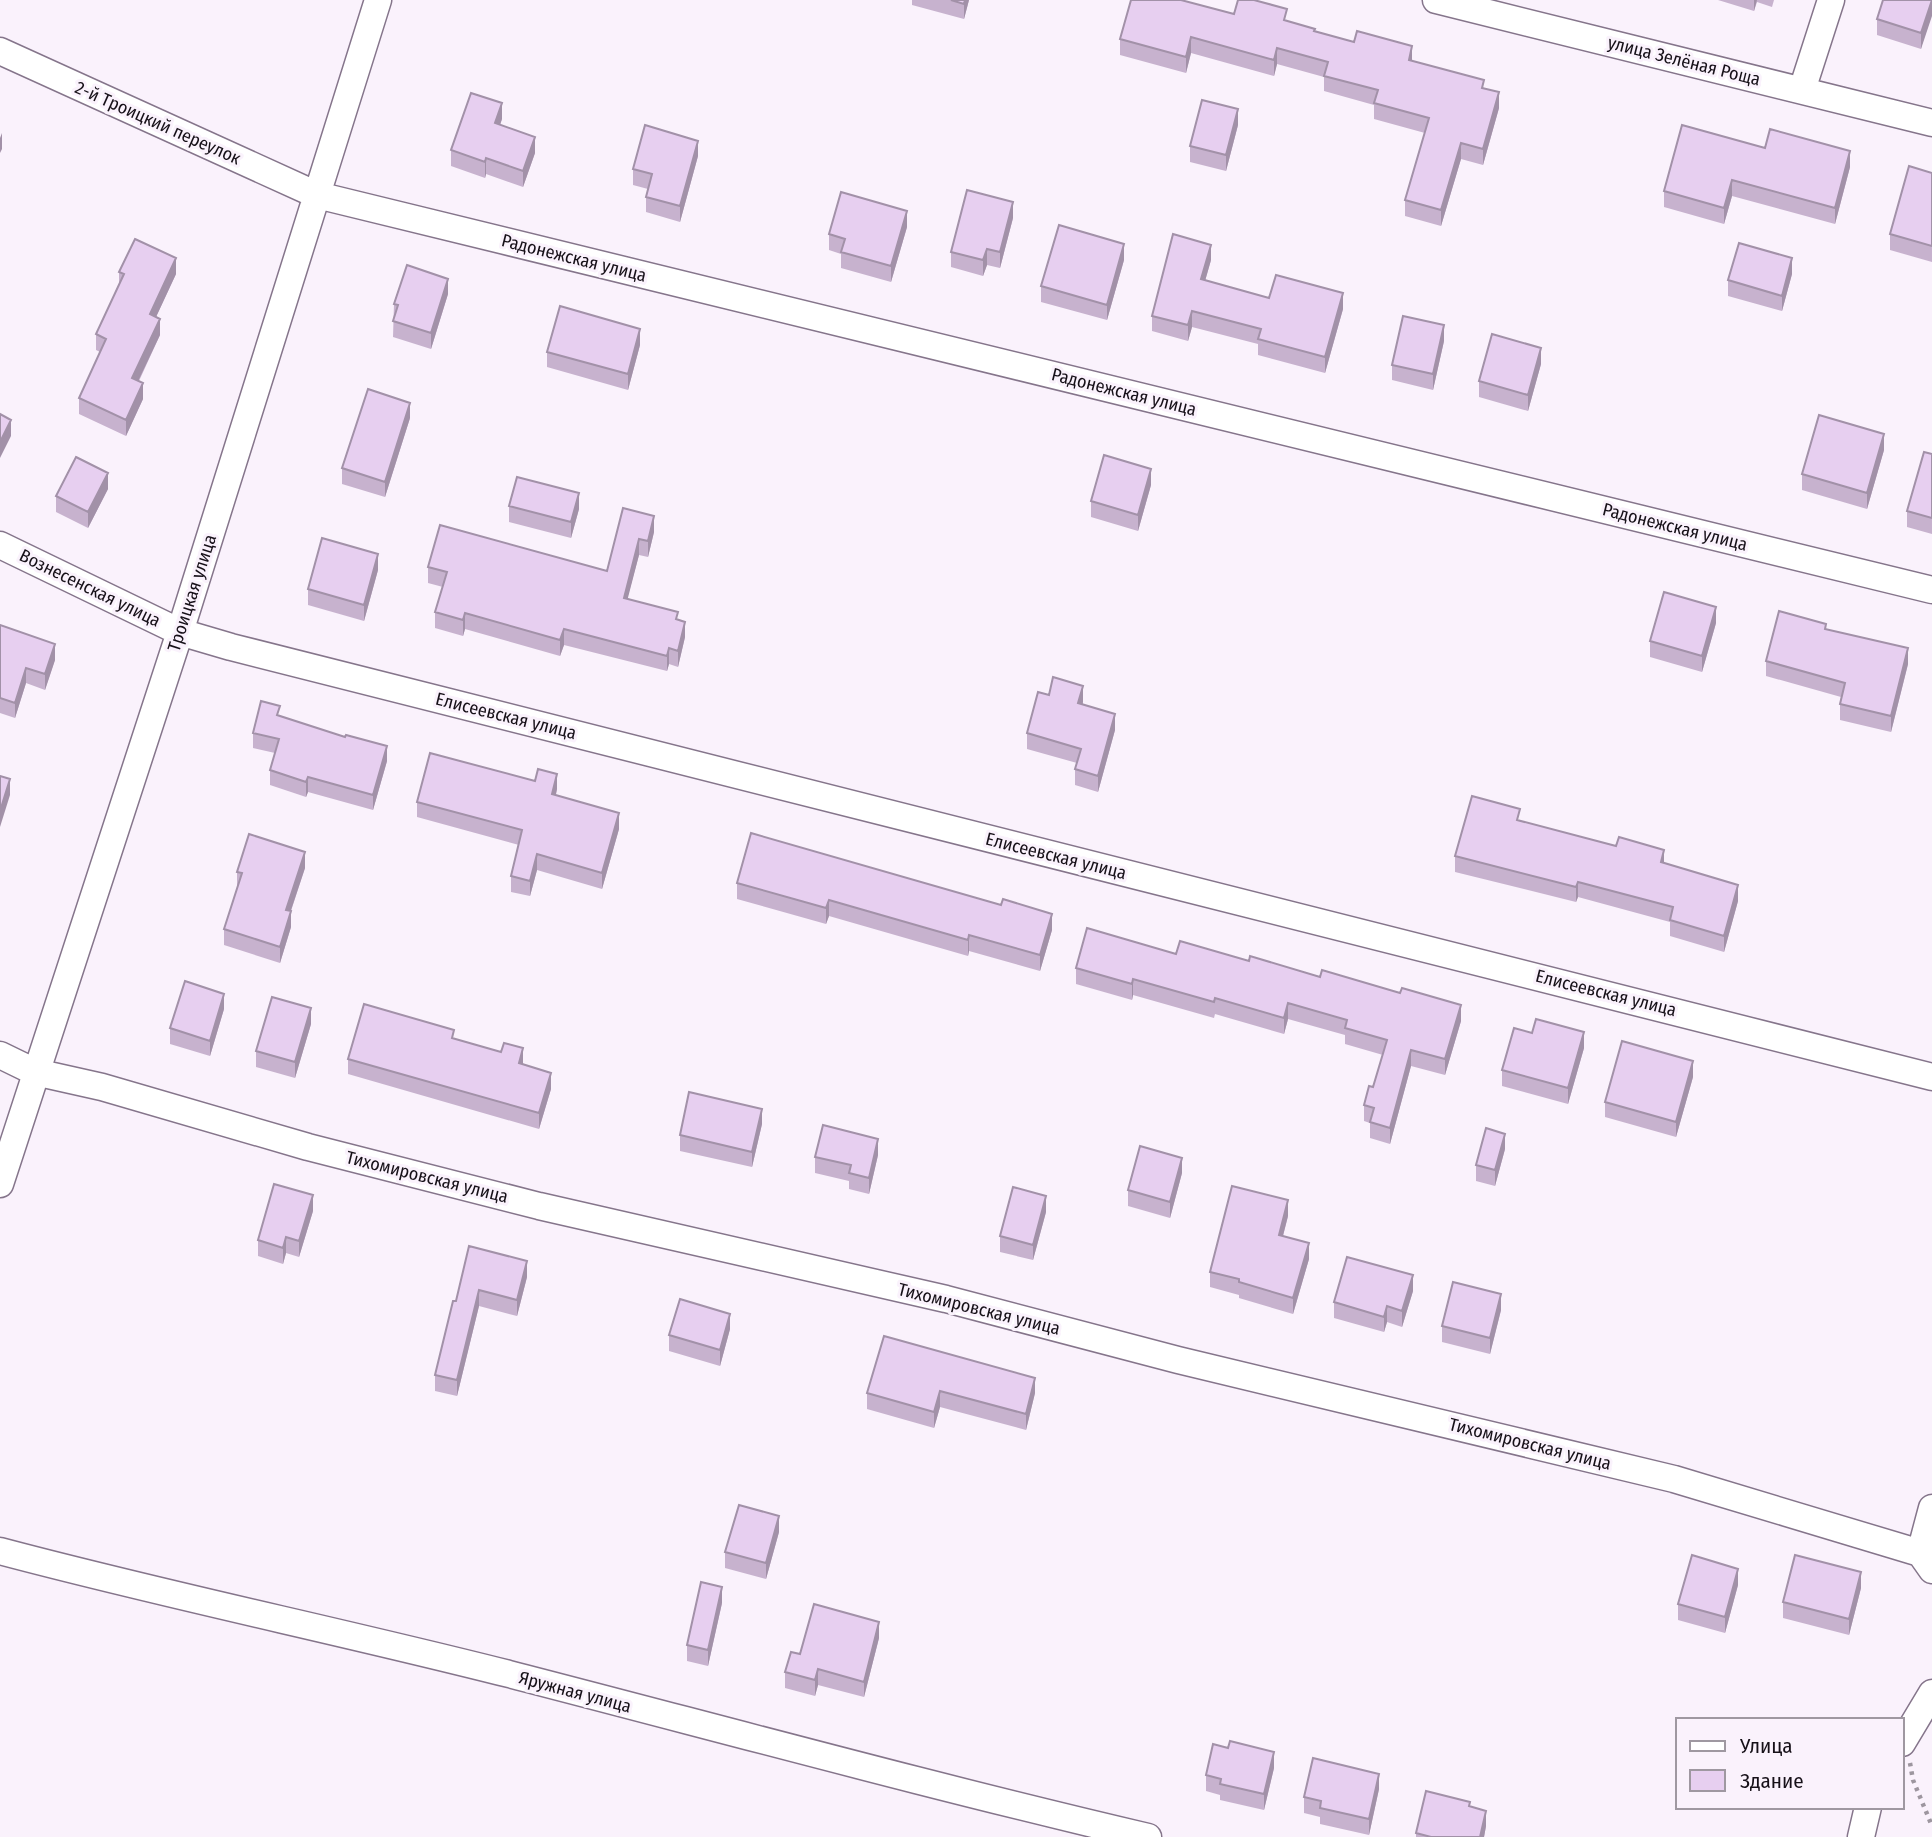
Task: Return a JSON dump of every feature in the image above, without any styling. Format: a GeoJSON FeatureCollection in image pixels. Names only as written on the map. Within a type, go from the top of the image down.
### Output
{"type":"FeatureCollection","features":[{"type":"Feature","properties":{"kind":"street","name":"Троицкая улица"},"geometry":{"type":"LineString","coordinates":[[0,1184],[180,632],[378,0]]}},
{"type":"Feature","properties":{"kind":"street","name":"улица Зелёная Роща"},"geometry":{"type":"LineString","coordinates":[[1436,0],[1932,123]]}},
{"type":"Feature","properties":{"kind":"street"},"geometry":{"type":"LineString","coordinates":[[1802,90],[1831,0]]}},
{"type":"Feature","properties":{"kind":"street","name":"2-й Троицкий переулок"},"geometry":{"type":"LineString","coordinates":[[0,51],[317,195]]}},
{"type":"Feature","properties":{"kind":"street","name":"Радонежская улица"},"geometry":{"type":"LineString","coordinates":[[317,195],[1932,590]]}},
{"type":"Feature","properties":{"kind":"street","name":"Вознесенская улица"},"geometry":{"type":"LineString","coordinates":[[0,545],[180,632]]}},
{"type":"Feature","properties":{"kind":"street","name":"Елисеевская улица"},"geometry":{"type":"LineString","coordinates":[[180,632],[1932,1077]]}},
{"type":"Feature","properties":{"kind":"street","name":"Тихомировская улица"},"geometry":{"type":"LineString","coordinates":[[0,1055],[35,1072],[102,1087],[308,1147],[526,1203],[946,1299],[1178,1360],[1674,1479],[1926,1562]]}},
{"type":"Feature","properties":{"kind":"street"},"geometry":{"type":"LineString","coordinates":[[1926,1562],[1932,1508]]}},
{"type":"Feature","properties":{"kind":"street","name":"Яружная улица"},"geometry":{"type":"LineString","coordinates":[[0,1552],[136,1587],[506,1674],[977,1797],[1148,1837]]}},
{"type":"Feature","properties":{"kind":"street"},"geometry":{"type":"LineString","coordinates":[[1904,1741],[1932,1693]]}},
{"type":"Feature","properties":{"kind":"street"},"geometry":{"type":"LineString","coordinates":[[1861,1837],[1868,1809]]}},
{"type":"Feature","properties":{"kind":"path"},"geometry":{"type":"LineString","coordinates":[[1904,1741],[1913,1780],[1932,1826]]}},
{"type":"Feature","properties":{"kind":"building"},"geometry":{"type":"Polygon","coordinates":[[[1131,0],[1181,0],[1234,14],[1238,0],[1254,0],[1287,9],[1284,20],[1315,29],[1314,31],[1354,42],[1357,31],[1412,46],[1409,60],[1484,80],[1482,88],[1499,92],[1483,149],[1461,143],[1441,210],[1405,200],[1429,118],[1374,103],[1378,90],[1324,76],[1328,62],[1277,48],[1274,60],[1191,37],[1186,57],[1120,39],[1131,0]]]}},
{"type":"Feature","properties":{"kind":"building"},"geometry":{"type":"Polygon","coordinates":[[[1883,0],[1932,0],[1921,33],[1877,19],[1883,0]]]}},
{"type":"Feature","properties":{"kind":"building"},"geometry":{"type":"Polygon","coordinates":[[[471,93],[502,103],[495,123],[535,137],[523,171],[486,158],[485,162],[451,150],[471,93]]]}},
{"type":"Feature","properties":{"kind":"building"},"geometry":{"type":"Polygon","coordinates":[[[1202,100],[1238,109],[1226,155],[1190,146],[1202,100]]]}},
{"type":"Feature","properties":{"kind":"building"},"geometry":{"type":"Polygon","coordinates":[[[645,125],[698,141],[680,206],[646,197],[652,174],[633,169],[645,125]]]}},
{"type":"Feature","properties":{"kind":"building"},"geometry":{"type":"Polygon","coordinates":[[[1682,125],[1765,148],[1770,129],[1850,151],[1835,208],[1732,180],[1724,208],[1664,191],[1682,125]]]}},
{"type":"Feature","properties":{"kind":"building"},"geometry":{"type":"Polygon","coordinates":[[[1909,166],[1932,173],[1932,246],[1890,234],[1909,166]]]}},
{"type":"Feature","properties":{"kind":"building"},"geometry":{"type":"Polygon","coordinates":[[[967,190],[1013,202],[1000,252],[987,249],[983,260],[951,252],[967,190]]]}},
{"type":"Feature","properties":{"kind":"building"},"geometry":{"type":"Polygon","coordinates":[[[841,192],[907,211],[891,266],[841,252],[845,239],[829,234],[841,192]]]}},
{"type":"Feature","properties":{"kind":"building"},"geometry":{"type":"Polygon","coordinates":[[[1059,225],[1124,244],[1107,305],[1041,286],[1059,225]]]}},
{"type":"Feature","properties":{"kind":"building"},"geometry":{"type":"Polygon","coordinates":[[[1173,234],[1211,245],[1201,279],[1269,298],[1276,275],[1343,293],[1325,357],[1258,339],[1261,329],[1192,311],[1188,325],[1152,316],[1173,234]]]}},
{"type":"Feature","properties":{"kind":"building"},"geometry":{"type":"Polygon","coordinates":[[[135,239],[176,258],[150,314],[160,319],[132,378],[143,383],[126,420],[79,398],[106,339],[96,334],[124,274],[119,272],[135,239]]]}},
{"type":"Feature","properties":{"kind":"building"},"geometry":{"type":"Polygon","coordinates":[[[1739,243],[1792,258],[1782,296],[1728,280],[1739,243]]]}},
{"type":"Feature","properties":{"kind":"building"},"geometry":{"type":"Polygon","coordinates":[[[407,265],[448,279],[431,333],[393,321],[398,305],[394,304],[407,265]]]}},
{"type":"Feature","properties":{"kind":"building"},"geometry":{"type":"Polygon","coordinates":[[[560,306],[640,329],[628,374],[547,352],[560,306]]]}},
{"type":"Feature","properties":{"kind":"building"},"geometry":{"type":"Polygon","coordinates":[[[1403,316],[1444,325],[1433,374],[1392,365],[1403,316]]]}},
{"type":"Feature","properties":{"kind":"building"},"geometry":{"type":"Polygon","coordinates":[[[1492,334],[1541,348],[1528,395],[1479,381],[1492,334]]]}},
{"type":"Feature","properties":{"kind":"building"},"geometry":{"type":"Polygon","coordinates":[[[368,389],[410,403],[385,482],[342,468],[368,389]]]}},
{"type":"Feature","properties":{"kind":"building"},"geometry":{"type":"Polygon","coordinates":[[[0,414],[11,420],[0,442],[0,414]]]}},
{"type":"Feature","properties":{"kind":"building"},"geometry":{"type":"Polygon","coordinates":[[[1819,415],[1884,434],[1867,493],[1802,474],[1819,415]]]}},
{"type":"Feature","properties":{"kind":"building"},"geometry":{"type":"Polygon","coordinates":[[[1924,452],[1932,454],[1932,518],[1907,511],[1924,452]]]}},
{"type":"Feature","properties":{"kind":"building"},"geometry":{"type":"Polygon","coordinates":[[[1104,455],[1151,469],[1138,515],[1091,501],[1104,455]]]}},
{"type":"Feature","properties":{"kind":"building"},"geometry":{"type":"Polygon","coordinates":[[[76,457],[108,473],[88,512],[56,496],[76,457]]]}},
{"type":"Feature","properties":{"kind":"building"},"geometry":{"type":"Polygon","coordinates":[[[517,477],[579,493],[571,522],[509,506],[517,477]]]}},
{"type":"Feature","properties":{"kind":"building"},"geometry":{"type":"Polygon","coordinates":[[[623,508],[654,516],[648,541],[639,539],[624,598],[678,612],[676,619],[685,622],[678,651],[669,648],[667,656],[564,629],[560,640],[465,613],[463,620],[435,612],[447,572],[428,567],[440,525],[607,571],[623,508]]]}},
{"type":"Feature","properties":{"kind":"building"},"geometry":{"type":"Polygon","coordinates":[[[322,538],[378,554],[364,605],[308,589],[322,538]]]}},
{"type":"Feature","properties":{"kind":"building"},"geometry":{"type":"Polygon","coordinates":[[[1664,592],[1716,607],[1702,656],[1650,641],[1664,592]]]}},
{"type":"Feature","properties":{"kind":"building"},"geometry":{"type":"Polygon","coordinates":[[[1779,611],[1826,624],[1825,629],[1908,648],[1891,716],[1840,704],[1845,683],[1766,661],[1779,611]]]}},
{"type":"Feature","properties":{"kind":"building"},"geometry":{"type":"Polygon","coordinates":[[[0,625],[55,644],[45,674],[26,668],[15,703],[0,698],[0,625]]]}},
{"type":"Feature","properties":{"kind":"building"},"geometry":{"type":"Polygon","coordinates":[[[1053,677],[1083,686],[1078,703],[1115,714],[1098,776],[1075,769],[1081,749],[1027,733],[1038,692],[1049,695],[1053,677]]]}},
{"type":"Feature","properties":{"kind":"building"},"geometry":{"type":"Polygon","coordinates":[[[261,701],[280,706],[277,715],[345,737],[346,735],[387,746],[373,795],[308,777],[306,782],[270,770],[279,739],[253,733],[261,701]]]}},
{"type":"Feature","properties":{"kind":"building"},"geometry":{"type":"Polygon","coordinates":[[[430,753],[535,781],[538,769],[557,774],[552,794],[619,813],[602,873],[537,854],[530,881],[511,876],[522,830],[417,802],[430,753]]]}},
{"type":"Feature","properties":{"kind":"building"},"geometry":{"type":"Polygon","coordinates":[[[0,776],[10,779],[0,811],[0,776]]]}},
{"type":"Feature","properties":{"kind":"building"},"geometry":{"type":"Polygon","coordinates":[[[1472,796],[1520,809],[1517,820],[1616,846],[1619,837],[1664,850],[1661,862],[1738,885],[1724,936],[1670,920],[1673,907],[1578,882],[1576,887],[1455,856],[1472,796]]]}},
{"type":"Feature","properties":{"kind":"building"},"geometry":{"type":"Polygon","coordinates":[[[751,833],[1001,905],[1003,899],[1052,914],[1040,955],[969,935],[968,940],[829,900],[826,908],[737,883],[751,833]]]}},
{"type":"Feature","properties":{"kind":"building"},"geometry":{"type":"Polygon","coordinates":[[[249,834],[305,852],[286,910],[291,911],[280,947],[224,929],[242,873],[237,872],[249,834]]]}},
{"type":"Feature","properties":{"kind":"building"},"geometry":{"type":"Polygon","coordinates":[[[1087,928],[1176,954],[1180,941],[1249,961],[1250,956],[1320,977],[1322,970],[1400,993],[1402,988],[1461,1005],[1445,1059],[1411,1050],[1390,1128],[1370,1122],[1374,1108],[1364,1105],[1369,1086],[1373,1087],[1387,1040],[1345,1028],[1347,1020],[1288,1003],[1284,1018],[1215,998],[1214,1002],[1133,979],[1132,984],[1076,968],[1087,928]]]}},
{"type":"Feature","properties":{"kind":"building"},"geometry":{"type":"Polygon","coordinates":[[[185,981],[224,994],[210,1041],[170,1028],[185,981]]]}},
{"type":"Feature","properties":{"kind":"building"},"geometry":{"type":"Polygon","coordinates":[[[272,997],[311,1008],[295,1062],[256,1051],[272,997]]]}},
{"type":"Feature","properties":{"kind":"building"},"geometry":{"type":"Polygon","coordinates":[[[364,1004],[454,1030],[452,1038],[501,1052],[504,1043],[523,1048],[519,1063],[551,1073],[539,1113],[348,1059],[364,1004]]]}},
{"type":"Feature","properties":{"kind":"building"},"geometry":{"type":"Polygon","coordinates":[[[1536,1019],[1584,1032],[1568,1088],[1502,1070],[1514,1028],[1532,1033],[1536,1019]]]}},
{"type":"Feature","properties":{"kind":"building"},"geometry":{"type":"Polygon","coordinates":[[[1622,1041],[1693,1061],[1676,1122],[1605,1102],[1622,1041]]]}},
{"type":"Feature","properties":{"kind":"building"},"geometry":{"type":"Polygon","coordinates":[[[689,1092],[762,1109],[752,1152],[680,1135],[689,1092]]]}},
{"type":"Feature","properties":{"kind":"building"},"geometry":{"type":"Polygon","coordinates":[[[823,1125],[878,1139],[869,1178],[849,1173],[851,1165],[815,1157],[823,1125]]]}},
{"type":"Feature","properties":{"kind":"building"},"geometry":{"type":"Polygon","coordinates":[[[1486,1128],[1505,1134],[1495,1170],[1476,1165],[1486,1128]]]}},
{"type":"Feature","properties":{"kind":"building"},"geometry":{"type":"Polygon","coordinates":[[[1140,1146],[1182,1158],[1170,1202],[1128,1190],[1140,1146]]]}},
{"type":"Feature","properties":{"kind":"building"},"geometry":{"type":"Polygon","coordinates":[[[274,1184],[313,1195],[299,1241],[286,1237],[283,1248],[258,1240],[274,1184]]]}},
{"type":"Feature","properties":{"kind":"building"},"geometry":{"type":"Polygon","coordinates":[[[1232,1186],[1288,1200],[1279,1235],[1309,1243],[1293,1298],[1210,1272],[1232,1186]]]}},
{"type":"Feature","properties":{"kind":"building"},"geometry":{"type":"Polygon","coordinates":[[[1013,1187],[1046,1196],[1033,1245],[1000,1236],[1013,1187]]]}},
{"type":"Feature","properties":{"kind":"building"},"geometry":{"type":"Polygon","coordinates":[[[469,1246],[527,1261],[517,1300],[479,1290],[457,1380],[435,1375],[469,1246]]]}},
{"type":"Feature","properties":{"kind":"building"},"geometry":{"type":"Polygon","coordinates":[[[1347,1257],[1413,1275],[1402,1311],[1387,1306],[1384,1317],[1334,1302],[1347,1257]]]}},
{"type":"Feature","properties":{"kind":"building"},"geometry":{"type":"Polygon","coordinates":[[[1453,1282],[1501,1294],[1490,1338],[1442,1326],[1453,1282]]]}},
{"type":"Feature","properties":{"kind":"building"},"geometry":{"type":"Polygon","coordinates":[[[680,1299],[730,1314],[720,1350],[669,1335],[680,1299]]]}},
{"type":"Feature","properties":{"kind":"building"},"geometry":{"type":"Polygon","coordinates":[[[884,1336],[1035,1378],[1026,1414],[940,1391],[934,1412],[867,1393],[884,1336]]]}},
{"type":"Feature","properties":{"kind":"building"},"geometry":{"type":"Polygon","coordinates":[[[739,1505],[779,1516],[766,1563],[725,1552],[739,1505]]]}},
{"type":"Feature","properties":{"kind":"building"},"geometry":{"type":"Polygon","coordinates":[[[1692,1555],[1738,1569],[1725,1617],[1678,1604],[1692,1555]]]}},
{"type":"Feature","properties":{"kind":"building"},"geometry":{"type":"Polygon","coordinates":[[[1795,1555],[1861,1572],[1849,1619],[1783,1602],[1795,1555]]]}},
{"type":"Feature","properties":{"kind":"building"},"geometry":{"type":"Polygon","coordinates":[[[701,1582],[722,1587],[708,1650],[687,1645],[701,1582]]]}},
{"type":"Feature","properties":{"kind":"building"},"geometry":{"type":"Polygon","coordinates":[[[814,1604],[879,1622],[864,1682],[818,1669],[815,1680],[785,1672],[791,1652],[800,1654],[814,1604]]]}},
{"type":"Feature","properties":{"kind":"building"},"geometry":{"type":"Polygon","coordinates":[[[1230,1741],[1274,1752],[1264,1794],[1220,1784],[1221,1779],[1206,1775],[1213,1744],[1228,1748],[1230,1741]]]}},
{"type":"Feature","properties":{"kind":"building"},"geometry":{"type":"Polygon","coordinates":[[[1313,1758],[1379,1774],[1369,1819],[1320,1808],[1321,1801],[1304,1797],[1313,1758]]]}},
{"type":"Feature","properties":{"kind":"building"},"geometry":{"type":"Polygon","coordinates":[[[1426,1791],[1470,1802],[1469,1806],[1486,1811],[1480,1837],[1431,1837],[1416,1833],[1426,1791]]]}}]}
